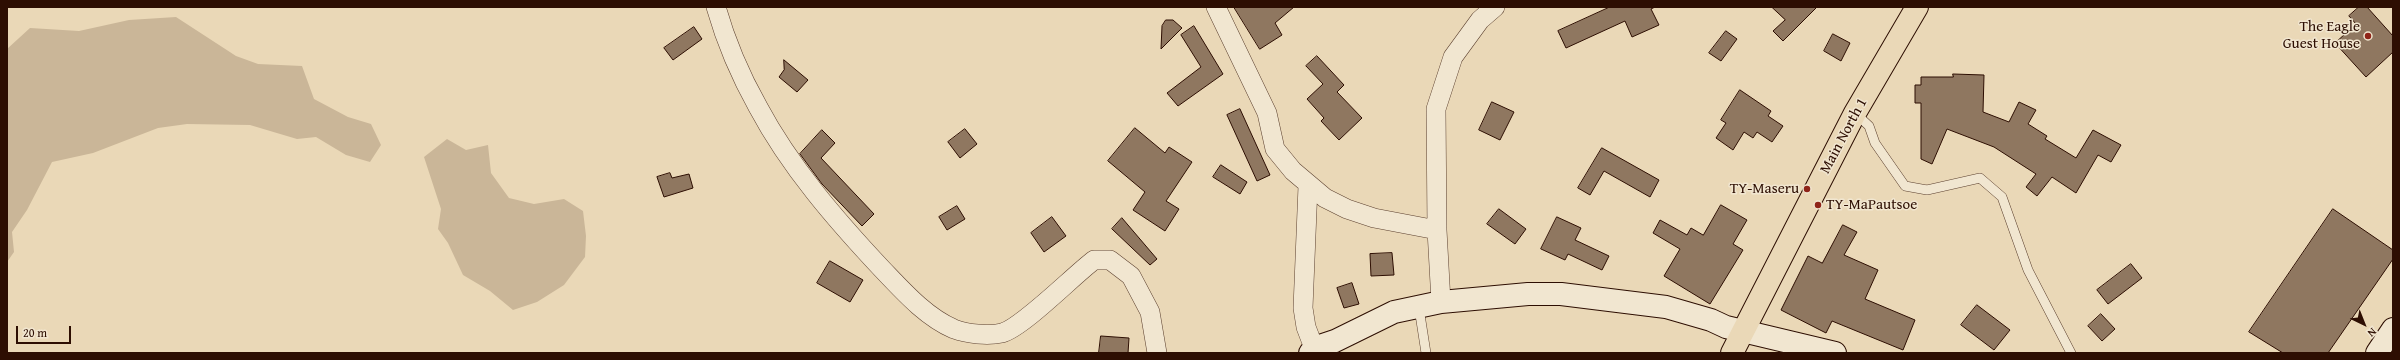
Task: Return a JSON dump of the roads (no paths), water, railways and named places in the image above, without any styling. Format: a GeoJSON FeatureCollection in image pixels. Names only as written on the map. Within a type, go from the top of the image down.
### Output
{"type":"FeatureCollection","features":[{"type":"Feature","properties":{"kind":"main road","name":"Main North 1"},"geometry":{"type":"LineString","coordinates":[[1732,353],[1855,113],[1917,7]]}},
{"type":"Feature","properties":{"kind":"main road"},"geometry":{"type":"LineString","coordinates":[[1312,351],[1394,312],[1419,308],[1441,302],[1528,294],[1561,294],[1666,308],[1711,320],[1726,327],[1744,330],[1835,353]]}},
{"type":"Feature","properties":{"kind":"main road"},"geometry":{"type":"LineString","coordinates":[[2377,353],[2393,329]]}},
{"type":"Feature","properties":{"kind":"street"},"geometry":{"type":"LineString","coordinates":[[716,7],[730,52],[758,108],[791,161],[861,247],[901,289],[932,316],[955,329],[978,334],[1002,333],[1034,312],[1094,260],[1110,260],[1131,276],[1140,292],[1150,312],[1157,353]]}},
{"type":"Feature","properties":{"kind":"street"},"geometry":{"type":"LineString","coordinates":[[1216,7],[1267,114],[1275,149],[1308,186],[1325,198],[1347,209],[1374,218],[1437,230]]}},
{"type":"Feature","properties":{"kind":"street"},"geometry":{"type":"LineString","coordinates":[[1441,302],[1437,230],[1436,109],[1453,57],[1480,20],[1495,7]]}},
{"type":"Feature","properties":{"kind":"street"},"geometry":{"type":"LineString","coordinates":[[1308,186],[1303,308],[1312,351]]}},
{"type":"Feature","properties":{"kind":"lane"},"geometry":{"type":"LineString","coordinates":[[1855,113],[1869,126],[1875,143],[1905,186],[1927,190],[1980,178],[2002,197],[2028,270],[2071,353]]}},
{"type":"Feature","properties":{"kind":"lane"},"geometry":{"type":"LineString","coordinates":[[1419,308],[1426,353]]}},
{"type":"Feature","properties":{"kind":"place","name":"The Eagle Guest House"},"geometry":{"type":"Point","coordinates":[2368,36]}},
{"type":"Feature","properties":{"kind":"place","name":"TY-Maseru"},"geometry":{"type":"Point","coordinates":[1807,189]}},
{"type":"Feature","properties":{"kind":"place","name":"TY-MaPautsoe"},"geometry":{"type":"Point","coordinates":[1818,205]}}]}
